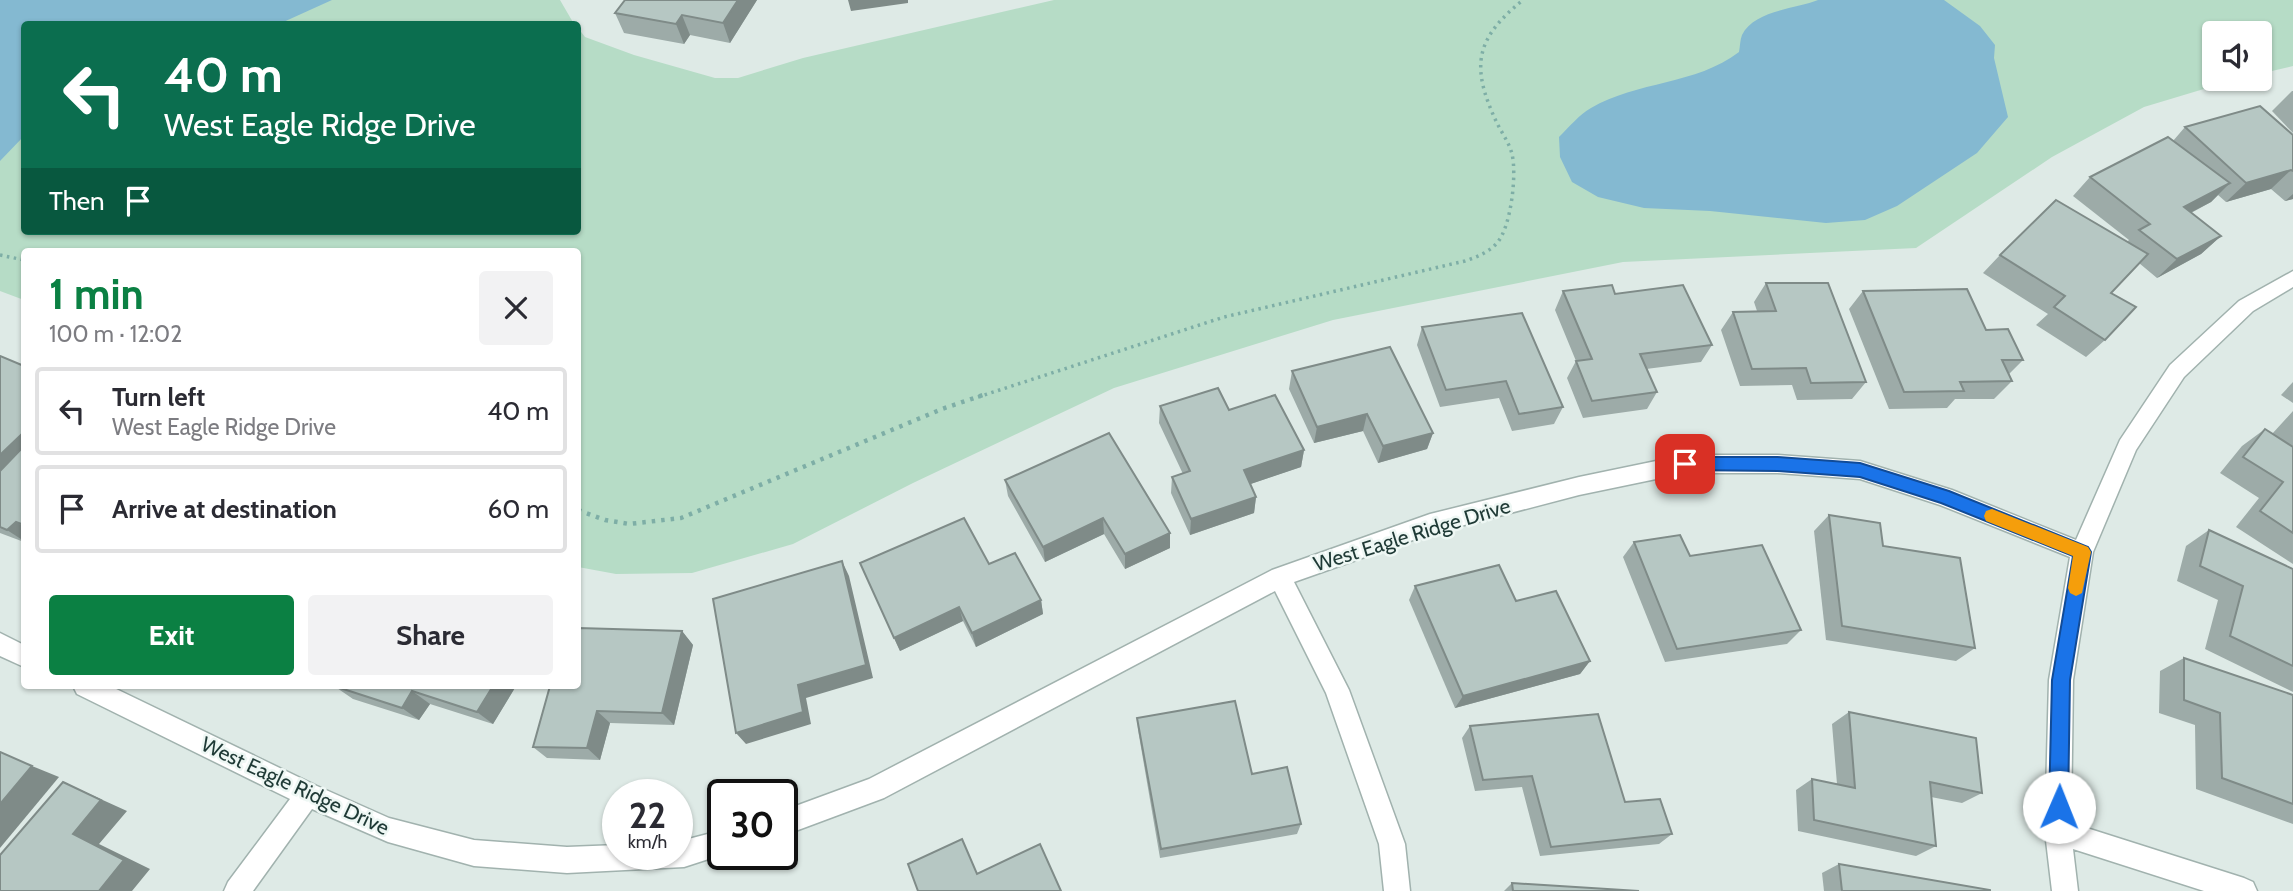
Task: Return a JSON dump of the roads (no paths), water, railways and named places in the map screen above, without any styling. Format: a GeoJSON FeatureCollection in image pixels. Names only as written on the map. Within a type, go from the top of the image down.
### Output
{"type":"FeatureCollection","features":[{"type":"Feature","properties":{"kind":"street"},"geometry":{"type":"LineString","coordinates":[[2065,891],[2058,832],[2061,680],[2082,552],[2127,446],[2177,371],[2246,306],[2293,278]]}},
{"type":"Feature","properties":{"kind":"street","name":"West Eagle Ridge Drive"},"geometry":{"type":"LineString","coordinates":[[798,818],[875,789],[1280,577],[1430,524],[1578,486],[1685,464],[1778,464],[1860,470],[1944,496],[2082,552]]}},
{"type":"Feature","properties":{"kind":"street"},"geometry":{"type":"LineString","coordinates":[[1280,577],[1337,690],[1392,844],[1397,891]]}},
{"type":"Feature","properties":{"kind":"street"},"geometry":{"type":"LineString","coordinates":[[0,644],[21,654]]}},
{"type":"Feature","properties":{"kind":"street","name":"West Eagle Ridge Drive"},"geometry":{"type":"LineString","coordinates":[[91,689],[308,795],[388,830],[474,853],[568,860],[684,854],[707,847]]}},
{"type":"Feature","properties":{"kind":"street"},"geometry":{"type":"LineString","coordinates":[[237,891],[308,795]]}},
{"type":"Feature","properties":{"kind":"street"},"geometry":{"type":"LineString","coordinates":[[2058,832],[2244,891]]}},
{"type":"Feature","properties":{"kind":"water"},"geometry":{"type":"Polygon","coordinates":[[[0,0],[332,0],[286,21],[21,21],[21,139],[0,161],[0,0]]]}},
{"type":"Feature","properties":{"kind":"water"},"geometry":{"type":"Polygon","coordinates":[[[1818,0],[1944,0],[1980,26],[1995,45],[1994,58],[2008,117],[1977,153],[1897,206],[1865,220],[1826,223],[1710,211],[1644,208],[1598,197],[1572,182],[1560,157],[1559,137],[1587,111],[1627,92],[1685,77],[1722,63],[1739,52],[1742,35],[1756,20],[1818,0]]]}}]}
